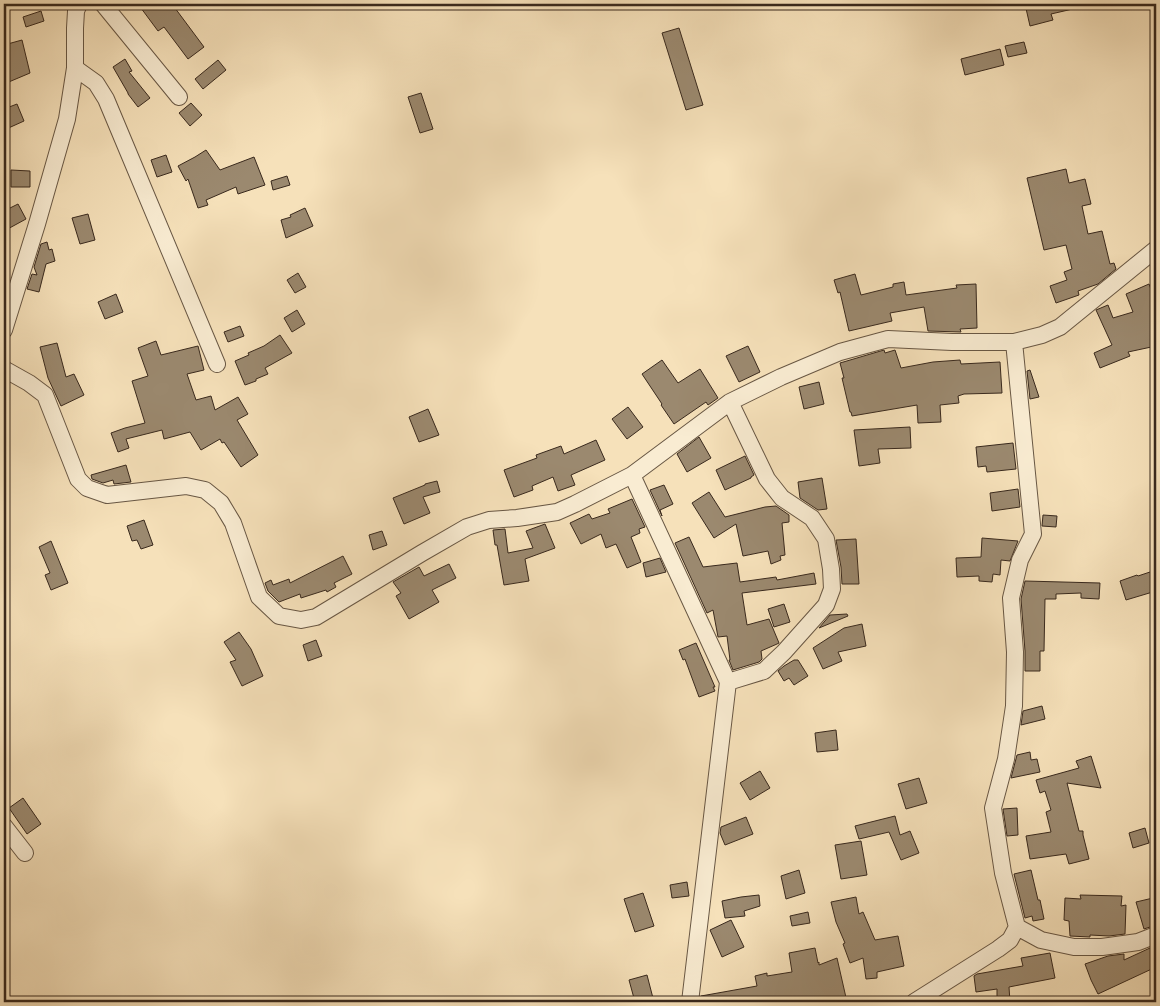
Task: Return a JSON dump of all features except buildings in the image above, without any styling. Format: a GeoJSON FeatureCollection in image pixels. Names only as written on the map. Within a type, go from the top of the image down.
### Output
{"type":"FeatureCollection","features":[{"type":"Feature","properties":{"kind":"street"},"geometry":{"type":"LineString","coordinates":[[103,4],[179,97]]}},
{"type":"Feature","properties":{"kind":"street"},"geometry":{"type":"LineString","coordinates":[[4,330],[67,119],[75,68],[75,6]]}},
{"type":"Feature","properties":{"kind":"street"},"geometry":{"type":"LineString","coordinates":[[75,68],[96,83],[106,99],[217,364]]}},
{"type":"Feature","properties":{"kind":"street"},"geometry":{"type":"LineString","coordinates":[[4,369],[29,383],[45,395],[78,479],[87,488],[107,495],[186,486],[205,490],[221,503],[234,523],[260,597],[278,616],[301,620],[316,617],[467,527],[489,520],[557,512],[632,475],[730,402],[781,377],[840,352],[888,339],[1014,342],[1060,327],[1156,249]]}},
{"type":"Feature","properties":{"kind":"street"},"geometry":{"type":"LineString","coordinates":[[914,1002],[998,949],[1010,940],[1017,928],[1003,873],[993,808],[1006,759],[1014,706],[1015,652],[1011,598],[1020,560],[1033,534],[1014,342]]}},
{"type":"Feature","properties":{"kind":"street"},"geometry":{"type":"LineString","coordinates":[[728,682],[764,671],[784,652],[826,605],[832,589],[826,539],[812,518],[782,498],[767,480],[730,402]]}},
{"type":"Feature","properties":{"kind":"street"},"geometry":{"type":"LineString","coordinates":[[632,475],[728,682],[690,1002]]}},
{"type":"Feature","properties":{"kind":"street"},"geometry":{"type":"LineString","coordinates":[[4,826],[25,853]]}},
{"type":"Feature","properties":{"kind":"street"},"geometry":{"type":"LineString","coordinates":[[1017,928],[1041,940],[1074,947],[1102,947],[1138,942],[1156,935]]}}]}
